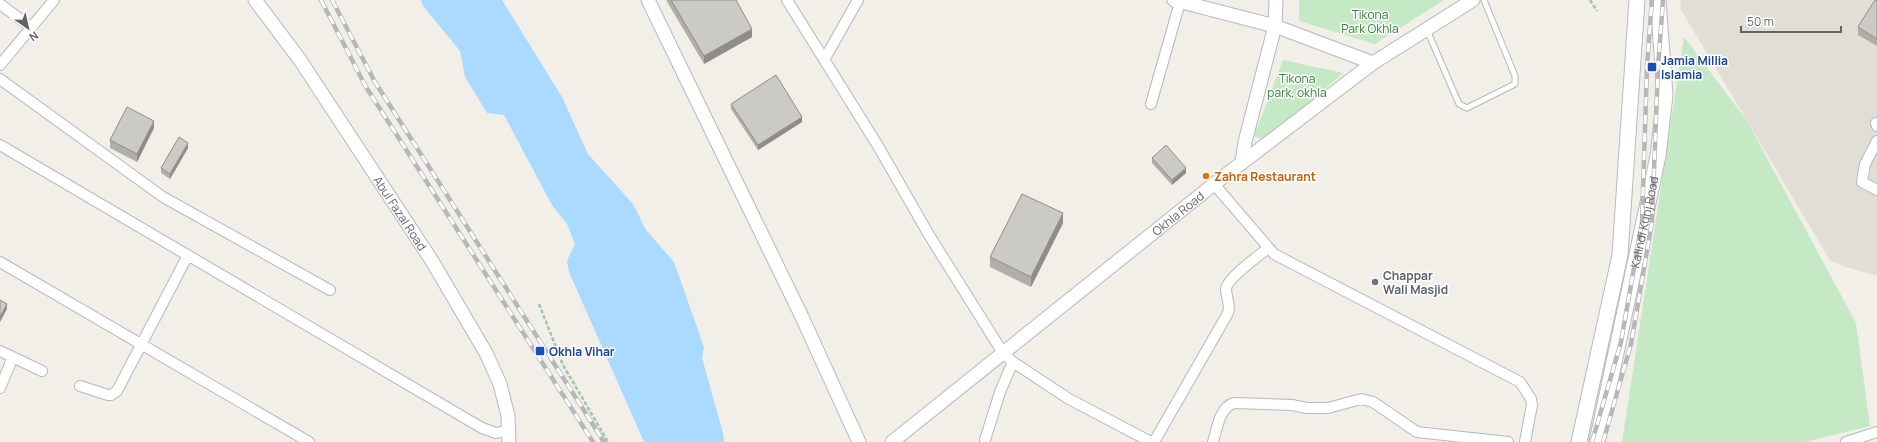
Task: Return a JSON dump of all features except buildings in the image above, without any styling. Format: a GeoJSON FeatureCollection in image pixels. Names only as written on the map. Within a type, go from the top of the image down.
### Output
{"type":"FeatureCollection","features":[{"type":"Feature","properties":{"kind":"main road","name":"Kalindi Kunj Road"},"geometry":{"type":"LineString","coordinates":[[1579,442],[1620,254],[1637,0]]}},
{"type":"Feature","properties":{"kind":"main road","name":"Kalindi Kunj Road"},"geometry":{"type":"LineString","coordinates":[[1596,442],[1658,156],[1665,95],[1658,0]]}},
{"type":"Feature","properties":{"kind":"street"},"geometry":{"type":"LineString","coordinates":[[0,65],[54,0]]}},
{"type":"Feature","properties":{"kind":"street","name":"Abul Fazal Road"},"geometry":{"type":"LineString","coordinates":[[255,0],[300,60],[432,261],[486,353],[500,384],[508,416],[509,436]]}},
{"type":"Feature","properties":{"kind":"street"},"geometry":{"type":"LineString","coordinates":[[648,0],[802,317],[859,442]]}},
{"type":"Feature","properties":{"kind":"street"},"geometry":{"type":"LineString","coordinates":[[787,0],[878,146],[929,235],[1008,358],[1069,399],[1153,442],[1228,313],[1230,305],[1226,292],[1227,285],[1268,248]]}},
{"type":"Feature","properties":{"kind":"street"},"geometry":{"type":"LineString","coordinates":[[824,60],[858,0]]}},
{"type":"Feature","properties":{"kind":"street"},"geometry":{"type":"LineString","coordinates":[[1242,162],[1245,142],[1275,26],[1276,0]]}},
{"type":"Feature","properties":{"kind":"street","name":"Okhla Road"},"geometry":{"type":"LineString","coordinates":[[892,442],[1008,358],[1214,184],[1372,63],[1473,0]]}},
{"type":"Feature","properties":{"kind":"street"},"geometry":{"type":"LineString","coordinates":[[1151,104],[1177,1],[1275,26],[1372,63]]}},
{"type":"Feature","properties":{"kind":"street"},"geometry":{"type":"LineString","coordinates":[[0,4],[31,27]]}},
{"type":"Feature","properties":{"kind":"street"},"geometry":{"type":"LineString","coordinates":[[0,79],[163,196],[330,290]]}},
{"type":"Feature","properties":{"kind":"street"},"geometry":{"type":"LineString","coordinates":[[1877,141],[1865,164],[1862,182],[1877,190]]}},
{"type":"Feature","properties":{"kind":"street"},"geometry":{"type":"LineString","coordinates":[[0,145],[482,428],[509,436]]}},
{"type":"Feature","properties":{"kind":"street"},"geometry":{"type":"LineString","coordinates":[[1214,184],[1268,248],[1288,262],[1520,382],[1531,399],[1532,405],[1525,442]]}},
{"type":"Feature","properties":{"kind":"street"},"geometry":{"type":"LineString","coordinates":[[80,386],[108,395],[114,394],[188,255]]}},
{"type":"Feature","properties":{"kind":"street"},"geometry":{"type":"LineString","coordinates":[[0,262],[310,442]]}},
{"type":"Feature","properties":{"kind":"street"},"geometry":{"type":"LineString","coordinates":[[0,351],[42,371]]}},
{"type":"Feature","properties":{"kind":"street"},"geometry":{"type":"LineString","coordinates":[[0,388],[13,357]]}},
{"type":"Feature","properties":{"kind":"street"},"geometry":{"type":"LineString","coordinates":[[985,440],[1000,392],[1008,358]]}},
{"type":"Feature","properties":{"kind":"street"},"geometry":{"type":"LineString","coordinates":[[1213,442],[1222,413],[1227,406],[1234,403],[1328,408],[1361,399],[1373,402],[1417,432],[1508,442]]}},
{"type":"Feature","properties":{"kind":"street"},"geometry":{"type":"LineString","coordinates":[[1846,442],[1877,432]]}},
{"type":"Feature","properties":{"kind":"lane"},"geometry":{"type":"LineString","coordinates":[[1427,29],[1459,104],[1467,108],[1515,84],[1515,76],[1484,0]]}},
{"type":"Feature","properties":{"kind":"path"},"geometry":{"type":"LineString","coordinates":[[1590,0],[1597,11]]}},
{"type":"Feature","properties":{"kind":"path"},"geometry":{"type":"LineString","coordinates":[[539,304],[563,365],[608,442]]}},
{"type":"Feature","properties":{"kind":"shaded area","name":"Jamia Millia Islamia"},"geometry":{"type":"Polygon","coordinates":[[[1681,0],[1877,0],[1877,276],[1846,267],[1830,260],[1680,8],[1681,0]]]}},
{"type":"Feature","properties":{"kind":"green space","name":"Tikona Park Okhla"},"geometry":{"type":"Polygon","coordinates":[[[1299,0],[1444,0],[1375,44],[1299,21],[1299,0]]]}},
{"type":"Feature","properties":{"kind":"green space"},"geometry":{"type":"Polygon","coordinates":[[[1684,37],[1747,121],[1856,323],[1870,426],[1804,442],[1622,442],[1684,37]]]}},
{"type":"Feature","properties":{"kind":"green space","name":"Tikona park, okhla"},"geometry":{"type":"Polygon","coordinates":[[[1283,60],[1343,73],[1267,141],[1254,136],[1283,60]]]}},
{"type":"Feature","properties":{"kind":"water"},"geometry":{"type":"Polygon","coordinates":[[[421,0],[502,0],[562,97],[588,154],[633,204],[646,230],[674,262],[704,347],[702,358],[723,433],[724,442],[644,442],[569,272],[567,261],[575,244],[567,224],[552,205],[504,115],[487,113],[465,77],[460,51],[423,6],[421,0]]]}},
{"type":"Feature","properties":{"kind":"railway"},"geometry":{"type":"LineString","coordinates":[[321,0],[366,87],[593,442]]}},
{"type":"Feature","properties":{"kind":"railway"},"geometry":{"type":"LineString","coordinates":[[332,0],[375,82],[604,442]]}},
{"type":"Feature","properties":{"kind":"railway"},"geometry":{"type":"LineString","coordinates":[[1592,442],[1621,342],[1642,222],[1647,66],[1652,0]]}},
{"type":"Feature","properties":{"kind":"railway"},"geometry":{"type":"LineString","coordinates":[[1603,442],[1631,344],[1652,222],[1658,68],[1663,0]]}},
{"type":"Feature","properties":{"kind":"place","name":"Jamia Millia Islamia"},"geometry":{"type":"Point","coordinates":[1652,67]}},
{"type":"Feature","properties":{"kind":"place","name":"Zahra Restaurant"},"geometry":{"type":"Point","coordinates":[1206,176]}},
{"type":"Feature","properties":{"kind":"place","name":"Chappar Wali Masjid"},"geometry":{"type":"Point","coordinates":[1375,282]}},
{"type":"Feature","properties":{"kind":"place","name":"Okhla Vihar"},"geometry":{"type":"Point","coordinates":[540,351]}}]}
